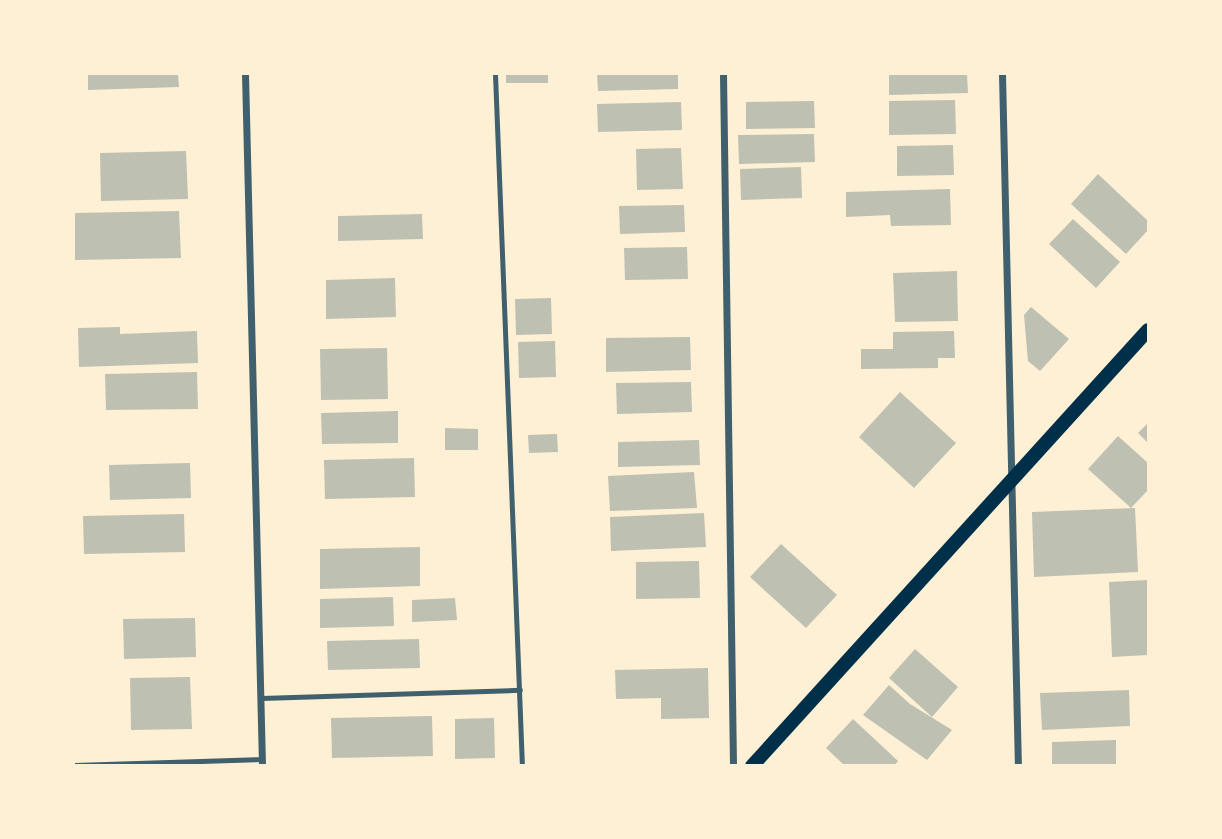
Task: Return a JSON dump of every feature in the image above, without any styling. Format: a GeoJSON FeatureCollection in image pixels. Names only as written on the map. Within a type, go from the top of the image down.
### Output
{"type":"FeatureCollection","features":[{"type":"Feature","properties":{"kind":"main road"},"geometry":{"type":"LineString","coordinates":[[752,765],[1149,330]]}},
{"type":"Feature","properties":{"kind":"street"},"geometry":{"type":"LineString","coordinates":[[245,74],[261,762]]}},
{"type":"Feature","properties":{"kind":"street"},"geometry":{"type":"LineString","coordinates":[[723,74],[733,765]]}},
{"type":"Feature","properties":{"kind":"street"},"geometry":{"type":"LineString","coordinates":[[1002,74],[1018,765]]}},
{"type":"Feature","properties":{"kind":"lane"},"geometry":{"type":"LineString","coordinates":[[495,74],[522,765]]}},
{"type":"Feature","properties":{"kind":"lane"},"geometry":{"type":"LineString","coordinates":[[261,698],[520,690]]}},
{"type":"Feature","properties":{"kind":"lane"},"geometry":{"type":"LineString","coordinates":[[74,765],[261,762]]}},
{"type":"Feature","properties":{"kind":"building"},"geometry":{"type":"Polygon","coordinates":[[[88,74],[178,74],[179,87],[88,90],[88,74]]]}},
{"type":"Feature","properties":{"kind":"building"},"geometry":{"type":"Polygon","coordinates":[[[506,74],[548,74],[548,83],[506,83],[506,74]]]}},
{"type":"Feature","properties":{"kind":"building"},"geometry":{"type":"Polygon","coordinates":[[[597,74],[678,74],[678,89],[598,91],[597,74]]]}},
{"type":"Feature","properties":{"kind":"building"},"geometry":{"type":"Polygon","coordinates":[[[889,74],[967,74],[968,93],[889,95],[889,74]]]}},
{"type":"Feature","properties":{"kind":"building"},"geometry":{"type":"Polygon","coordinates":[[[955,100],[956,134],[889,135],[889,101],[955,100]]]}},
{"type":"Feature","properties":{"kind":"building"},"geometry":{"type":"Polygon","coordinates":[[[814,101],[815,128],[746,129],[746,102],[814,101]]]}},
{"type":"Feature","properties":{"kind":"building"},"geometry":{"type":"Polygon","coordinates":[[[681,102],[682,130],[598,132],[597,104],[681,102]]]}},
{"type":"Feature","properties":{"kind":"building"},"geometry":{"type":"Polygon","coordinates":[[[814,134],[815,162],[739,164],[738,135],[814,134]]]}},
{"type":"Feature","properties":{"kind":"building"},"geometry":{"type":"Polygon","coordinates":[[[953,145],[954,175],[897,176],[897,146],[953,145]]]}},
{"type":"Feature","properties":{"kind":"building"},"geometry":{"type":"Polygon","coordinates":[[[681,148],[683,189],[637,190],[636,149],[681,148]]]}},
{"type":"Feature","properties":{"kind":"building"},"geometry":{"type":"Polygon","coordinates":[[[186,151],[188,199],[101,201],[100,153],[186,151]]]}},
{"type":"Feature","properties":{"kind":"building"},"geometry":{"type":"Polygon","coordinates":[[[801,167],[802,198],[741,200],[740,169],[801,167]]]}},
{"type":"Feature","properties":{"kind":"building"},"geometry":{"type":"Polygon","coordinates":[[[1098,174],[1148,221],[1148,230],[1126,254],[1071,204],[1098,174]]]}},
{"type":"Feature","properties":{"kind":"building"},"geometry":{"type":"Polygon","coordinates":[[[950,189],[951,225],[891,226],[890,215],[846,217],[846,192],[950,189]]]}},
{"type":"Feature","properties":{"kind":"building"},"geometry":{"type":"Polygon","coordinates":[[[684,205],[685,232],[620,234],[619,206],[684,205]]]}},
{"type":"Feature","properties":{"kind":"building"},"geometry":{"type":"Polygon","coordinates":[[[179,211],[181,258],[75,260],[74,213],[179,211]]]}},
{"type":"Feature","properties":{"kind":"building"},"geometry":{"type":"Polygon","coordinates":[[[422,214],[423,239],[338,241],[338,216],[422,214]]]}},
{"type":"Feature","properties":{"kind":"building"},"geometry":{"type":"Polygon","coordinates":[[[1073,219],[1120,262],[1096,288],[1049,244],[1073,219]]]}},
{"type":"Feature","properties":{"kind":"building"},"geometry":{"type":"Polygon","coordinates":[[[687,247],[688,279],[625,280],[624,248],[687,247]]]}},
{"type":"Feature","properties":{"kind":"building"},"geometry":{"type":"Polygon","coordinates":[[[957,271],[958,321],[895,322],[893,273],[957,271]]]}},
{"type":"Feature","properties":{"kind":"building"},"geometry":{"type":"Polygon","coordinates":[[[395,278],[396,317],[326,319],[326,280],[395,278]]]}},
{"type":"Feature","properties":{"kind":"building"},"geometry":{"type":"Polygon","coordinates":[[[551,298],[552,334],[516,335],[515,299],[551,298]]]}},
{"type":"Feature","properties":{"kind":"building"},"geometry":{"type":"Polygon","coordinates":[[[1031,307],[1069,339],[1040,371],[1028,361],[1024,315],[1031,307]]]}},
{"type":"Feature","properties":{"kind":"building"},"geometry":{"type":"Polygon","coordinates":[[[120,327],[120,334],[197,331],[198,363],[79,367],[78,328],[120,327]]]}},
{"type":"Feature","properties":{"kind":"building"},"geometry":{"type":"Polygon","coordinates":[[[954,331],[955,358],[938,358],[938,368],[861,369],[861,349],[893,349],[893,332],[954,331]]]}},
{"type":"Feature","properties":{"kind":"building"},"geometry":{"type":"Polygon","coordinates":[[[690,337],[691,370],[606,372],[606,338],[690,337]]]}},
{"type":"Feature","properties":{"kind":"building"},"geometry":{"type":"Polygon","coordinates":[[[555,341],[556,377],[519,378],[518,342],[555,341]]]}},
{"type":"Feature","properties":{"kind":"building"},"geometry":{"type":"Polygon","coordinates":[[[387,348],[388,399],[321,400],[320,349],[387,348]]]}},
{"type":"Feature","properties":{"kind":"building"},"geometry":{"type":"Polygon","coordinates":[[[197,372],[198,409],[106,410],[105,374],[197,372]]]}},
{"type":"Feature","properties":{"kind":"building"},"geometry":{"type":"Polygon","coordinates":[[[691,382],[692,412],[617,414],[616,383],[691,382]]]}},
{"type":"Feature","properties":{"kind":"building"},"geometry":{"type":"Polygon","coordinates":[[[900,392],[956,443],[914,488],[859,437],[900,392]]]}},
{"type":"Feature","properties":{"kind":"building"},"geometry":{"type":"Polygon","coordinates":[[[398,411],[398,443],[322,444],[321,413],[398,411]]]}},
{"type":"Feature","properties":{"kind":"building"},"geometry":{"type":"Polygon","coordinates":[[[1148,423],[1148,443],[1138,433],[1148,423]]]}},
{"type":"Feature","properties":{"kind":"building"},"geometry":{"type":"Polygon","coordinates":[[[445,428],[478,429],[478,450],[445,450],[445,428]]]}},
{"type":"Feature","properties":{"kind":"building"},"geometry":{"type":"Polygon","coordinates":[[[557,434],[558,452],[529,453],[528,435],[557,434]]]}},
{"type":"Feature","properties":{"kind":"building"},"geometry":{"type":"Polygon","coordinates":[[[1118,436],[1148,463],[1148,490],[1131,508],[1088,469],[1118,436]]]}},
{"type":"Feature","properties":{"kind":"building"},"geometry":{"type":"Polygon","coordinates":[[[699,440],[700,465],[618,467],[618,442],[699,440]]]}},
{"type":"Feature","properties":{"kind":"building"},"geometry":{"type":"Polygon","coordinates":[[[414,458],[415,497],[325,499],[324,460],[414,458]]]}},
{"type":"Feature","properties":{"kind":"building"},"geometry":{"type":"Polygon","coordinates":[[[190,463],[191,498],[110,500],[109,465],[190,463]]]}},
{"type":"Feature","properties":{"kind":"building"},"geometry":{"type":"Polygon","coordinates":[[[694,472],[697,508],[610,511],[608,476],[694,472]]]}},
{"type":"Feature","properties":{"kind":"building"},"geometry":{"type":"Polygon","coordinates":[[[1135,508],[1138,572],[1034,577],[1032,512],[1135,508]]]}},
{"type":"Feature","properties":{"kind":"building"},"geometry":{"type":"Polygon","coordinates":[[[704,513],[706,547],[611,551],[610,517],[704,513]]]}},
{"type":"Feature","properties":{"kind":"building"},"geometry":{"type":"Polygon","coordinates":[[[184,514],[185,552],[84,554],[83,516],[184,514]]]}},
{"type":"Feature","properties":{"kind":"building"},"geometry":{"type":"Polygon","coordinates":[[[781,544],[837,595],[806,628],[750,577],[781,544]]]}},
{"type":"Feature","properties":{"kind":"building"},"geometry":{"type":"Polygon","coordinates":[[[420,547],[420,586],[320,589],[320,549],[420,547]]]}},
{"type":"Feature","properties":{"kind":"building"},"geometry":{"type":"Polygon","coordinates":[[[699,561],[700,598],[636,599],[636,562],[699,561]]]}},
{"type":"Feature","properties":{"kind":"building"},"geometry":{"type":"Polygon","coordinates":[[[1148,580],[1148,655],[1112,657],[1109,582],[1148,580]]]}},
{"type":"Feature","properties":{"kind":"building"},"geometry":{"type":"Polygon","coordinates":[[[393,597],[394,626],[320,628],[320,599],[393,597]]]}},
{"type":"Feature","properties":{"kind":"building"},"geometry":{"type":"Polygon","coordinates":[[[455,598],[457,620],[412,622],[412,600],[455,598]]]}},
{"type":"Feature","properties":{"kind":"building"},"geometry":{"type":"Polygon","coordinates":[[[195,618],[196,657],[124,659],[123,619],[195,618]]]}},
{"type":"Feature","properties":{"kind":"building"},"geometry":{"type":"Polygon","coordinates":[[[419,639],[420,668],[328,670],[327,641],[419,639]]]}},
{"type":"Feature","properties":{"kind":"building"},"geometry":{"type":"Polygon","coordinates":[[[915,649],[958,687],[932,717],[889,678],[915,649]]]}},
{"type":"Feature","properties":{"kind":"building"},"geometry":{"type":"Polygon","coordinates":[[[708,668],[709,718],[661,719],[661,698],[616,699],[615,670],[708,668]]]}},
{"type":"Feature","properties":{"kind":"building"},"geometry":{"type":"Polygon","coordinates":[[[190,677],[192,729],[131,730],[130,678],[190,677]]]}},
{"type":"Feature","properties":{"kind":"building"},"geometry":{"type":"Polygon","coordinates":[[[889,685],[910,704],[952,730],[927,760],[863,715],[889,685]]]}},
{"type":"Feature","properties":{"kind":"building"},"geometry":{"type":"Polygon","coordinates":[[[1129,690],[1130,726],[1042,730],[1040,693],[1129,690]]]}},
{"type":"Feature","properties":{"kind":"building"},"geometry":{"type":"Polygon","coordinates":[[[432,716],[433,756],[332,758],[331,718],[432,716]]]}},
{"type":"Feature","properties":{"kind":"building"},"geometry":{"type":"Polygon","coordinates":[[[494,718],[495,758],[455,759],[455,719],[494,718]]]}},
{"type":"Feature","properties":{"kind":"building"},"geometry":{"type":"Polygon","coordinates":[[[853,719],[898,761],[894,766],[845,766],[826,748],[853,719]]]}},
{"type":"Feature","properties":{"kind":"building"},"geometry":{"type":"Polygon","coordinates":[[[1116,740],[1116,766],[1052,766],[1052,742],[1116,740]]]}}]}
